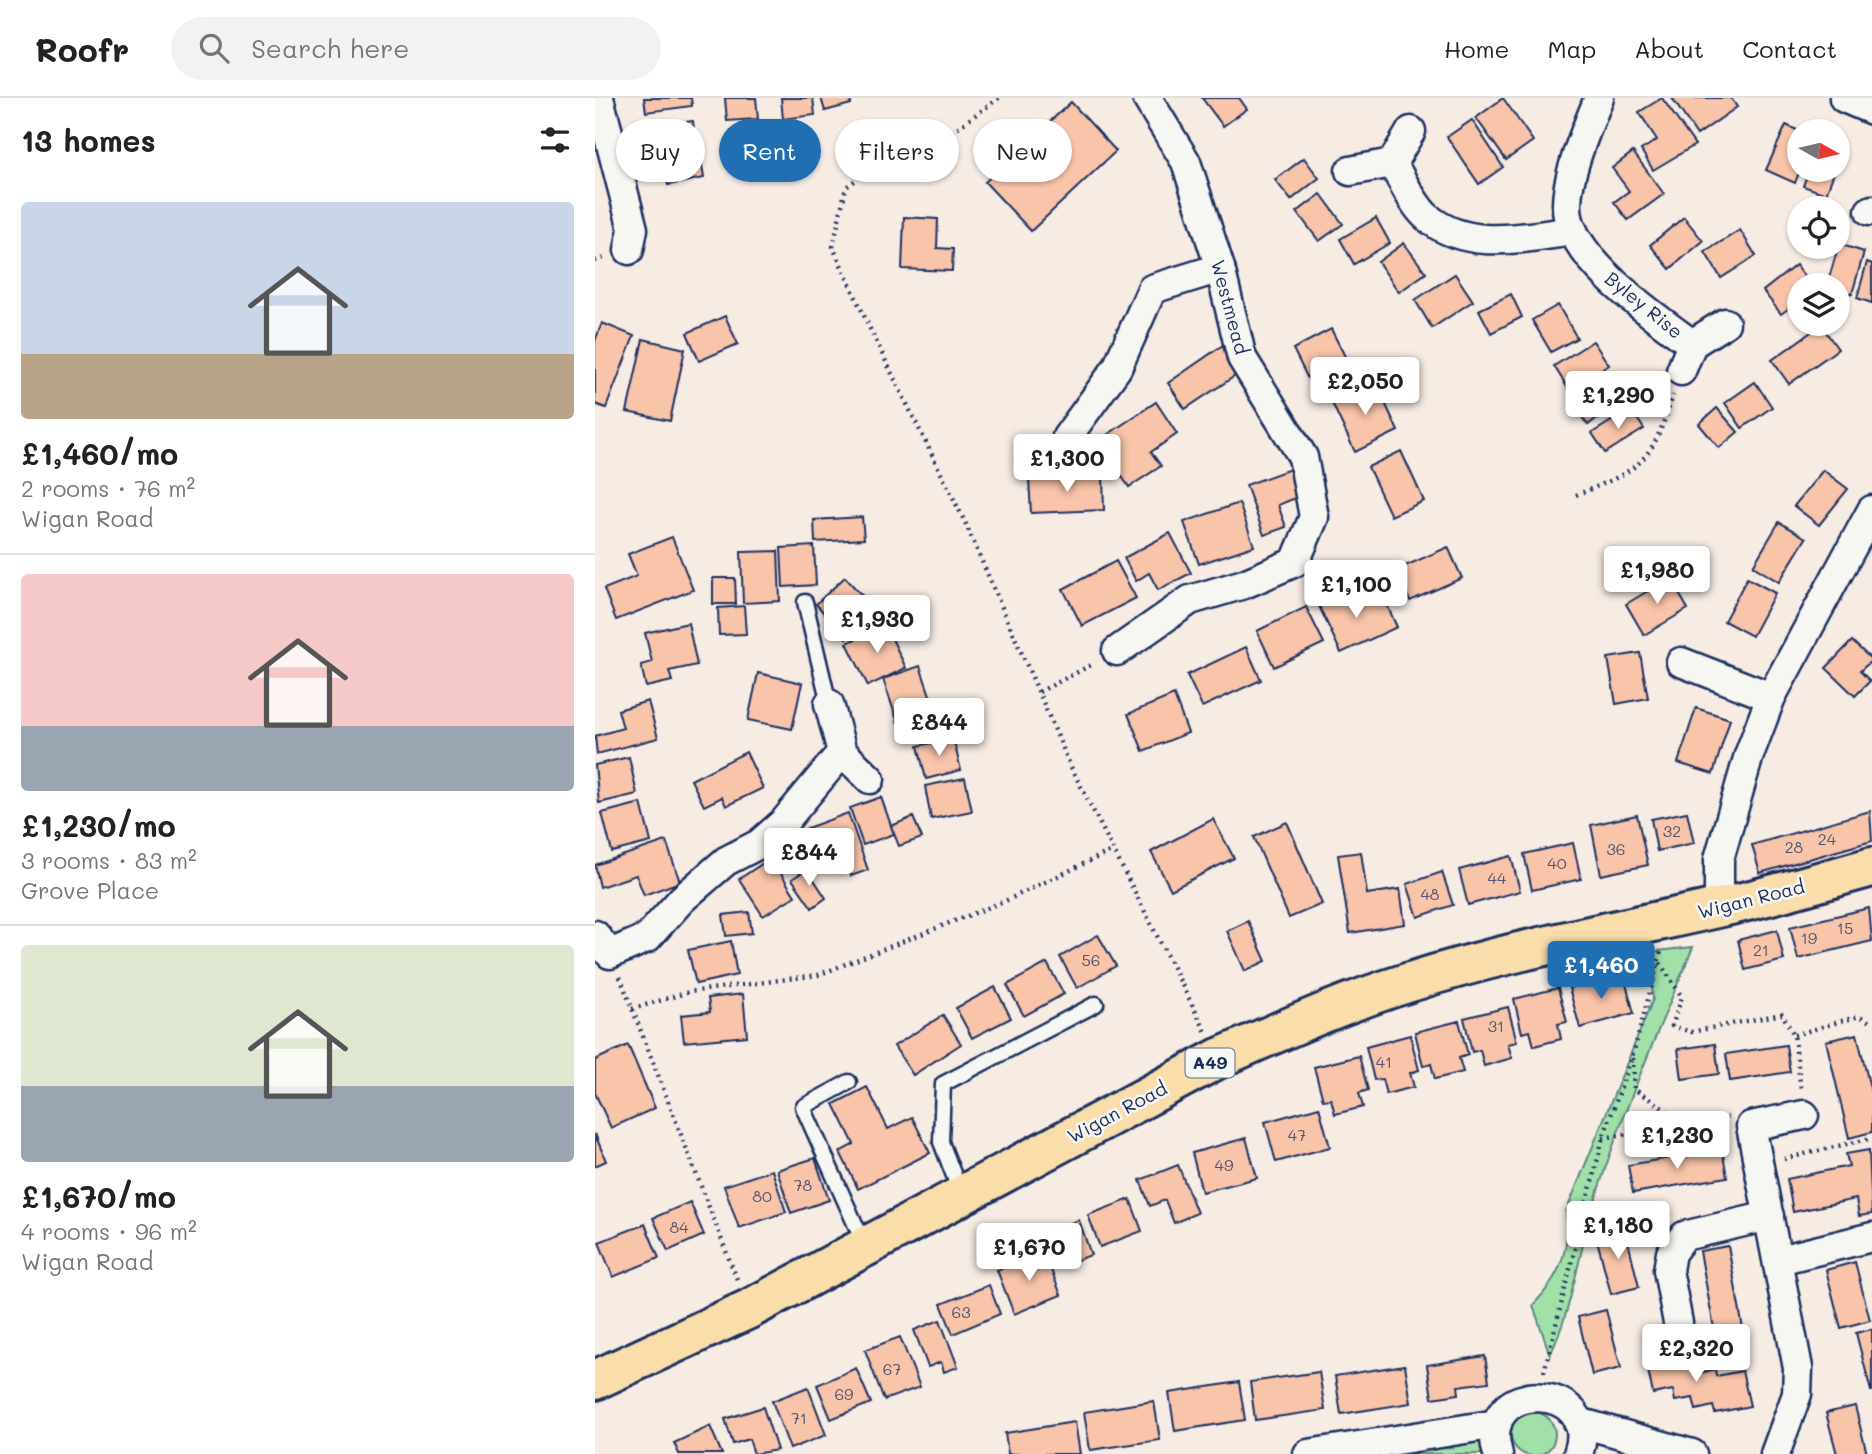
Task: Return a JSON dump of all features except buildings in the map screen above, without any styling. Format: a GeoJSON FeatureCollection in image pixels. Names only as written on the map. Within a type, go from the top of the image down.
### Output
{"type":"FeatureCollection","features":[{"type":"Feature","properties":{"kind":"highway","name":"Wigan Road"},"geometry":{"type":"LineString","coordinates":[[595,1380],[749,1309],[1219,1058],[1304,1021],[1406,983],[1538,946],[1719,908],[1872,867]]}},
{"type":"Feature","properties":{"kind":"street"},"geometry":{"type":"LineString","coordinates":[[599,98],[633,229],[629,250]]}},
{"type":"Feature","properties":{"kind":"street","name":"Westmead"},"geometry":{"type":"LineString","coordinates":[[1117,651],[1190,600],[1244,584],[1295,562],[1314,517],[1303,457],[1242,358],[1220,268],[1186,162],[1147,98]]}},
{"type":"Feature","properties":{"kind":"street","name":"Byley Rise"},"geometry":{"type":"LineString","coordinates":[[1599,98],[1579,150],[1566,208],[1573,231],[1606,277],[1692,344]]}},
{"type":"Feature","properties":{"kind":"street"},"geometry":{"type":"LineString","coordinates":[[1844,98],[1872,110]]}},
{"type":"Feature","properties":{"kind":"street"},"geometry":{"type":"LineString","coordinates":[[1350,171],[1392,163],[1411,131]]}},
{"type":"Feature","properties":{"kind":"street"},"geometry":{"type":"LineString","coordinates":[[1392,163],[1427,217],[1466,238],[1509,240],[1573,231]]}},
{"type":"Feature","properties":{"kind":"street"},"geometry":{"type":"LineString","coordinates":[[1067,437],[1117,368],[1153,289],[1220,268]]}},
{"type":"Feature","properties":{"kind":"street","name":"Byley Rise"},"geometry":{"type":"LineString","coordinates":[[1681,371],[1692,344],[1725,323]]}},
{"type":"Feature","properties":{"kind":"street"},"geometry":{"type":"LineString","coordinates":[[1719,908],[1719,859],[1749,755],[1772,697],[1872,510]]}},
{"type":"Feature","properties":{"kind":"street"},"geometry":{"type":"LineString","coordinates":[[1681,662],[1772,697]]}},
{"type":"Feature","properties":{"kind":"street"},"geometry":{"type":"LineString","coordinates":[[829,704],[842,752],[870,779]]}},
{"type":"Feature","properties":{"kind":"street"},"geometry":{"type":"LineString","coordinates":[[603,945],[647,938],[682,898],[726,862],[759,844],[784,822],[842,752]]}},
{"type":"Feature","properties":{"kind":"street"},"geometry":{"type":"LineString","coordinates":[[1775,1454],[1797,1394],[1798,1368],[1751,1126],[1804,1115]]}},
{"type":"Feature","properties":{"kind":"street"},"geometry":{"type":"LineString","coordinates":[[1678,1323],[1668,1270],[1671,1253],[1684,1236],[1769,1216]]}},
{"type":"Feature","properties":{"kind":"street"},"geometry":{"type":"LineString","coordinates":[[1779,1260],[1872,1237]]}},
{"type":"Feature","properties":{"kind":"street"},"geometry":{"type":"LineString","coordinates":[[1498,1454],[1495,1438],[1497,1424],[1512,1404],[1536,1396],[1561,1402],[1578,1422],[1581,1434],[1578,1454]]}},
{"type":"Feature","properties":{"kind":"street"},"geometry":{"type":"LineString","coordinates":[[1578,1422],[1692,1454]]}},
{"type":"Feature","properties":{"kind":"street"},"geometry":{"type":"LineString","coordinates":[[1308,1454],[1336,1452],[1497,1424]]}},
{"type":"Feature","properties":{"kind":"lane"},"geometry":{"type":"LineString","coordinates":[[805,602],[829,704]]}},
{"type":"Feature","properties":{"kind":"lane"},"geometry":{"type":"LineString","coordinates":[[962,1195],[941,1142],[943,1084],[1097,1004]]}},
{"type":"Feature","properties":{"kind":"lane"},"geometry":{"type":"LineString","coordinates":[[849,1082],[803,1107],[866,1247]]}},
{"type":"Feature","properties":{"kind":"path"},"geometry":{"type":"LineString","coordinates":[[999,98],[953,131],[897,151],[846,187],[833,247],[964,520],[1071,767],[1219,1058]]}},
{"type":"Feature","properties":{"kind":"path"},"geometry":{"type":"LineString","coordinates":[[1576,495],[1642,463],[1655,446],[1681,371]]}},
{"type":"Feature","properties":{"kind":"path"},"geometry":{"type":"LineString","coordinates":[[1039,692],[1117,651]]}},
{"type":"Feature","properties":{"kind":"path"},"geometry":{"type":"LineString","coordinates":[[632,1009],[689,992],[818,975],[1005,901],[1113,850]]}},
{"type":"Feature","properties":{"kind":"path"},"geometry":{"type":"LineString","coordinates":[[1536,1396],[1550,1355],[1603,1138],[1633,1054],[1660,963],[1661,920]]}},
{"type":"Feature","properties":{"kind":"path"},"geometry":{"type":"LineString","coordinates":[[603,945],[632,1009],[749,1309]]}},
{"type":"Feature","properties":{"kind":"path"},"geometry":{"type":"LineString","coordinates":[[1660,963],[1682,997],[1672,1026],[1691,1032],[1782,1014],[1794,1035],[1804,1115]]}},
{"type":"Feature","properties":{"kind":"path"},"geometry":{"type":"LineString","coordinates":[[1794,1035],[1859,1016],[1872,1023]]}},
{"type":"Feature","properties":{"kind":"path"},"geometry":{"type":"LineString","coordinates":[[1633,1054],[1634,1089],[1688,1125]]}},
{"type":"Feature","properties":{"kind":"path"},"geometry":{"type":"LineString","coordinates":[[1603,1138],[1732,1116],[1751,1126]]}},
{"type":"Feature","properties":{"kind":"path"},"geometry":{"type":"LineString","coordinates":[[1759,1165],[1872,1138]]}},
{"type":"Feature","properties":{"kind":"green space"},"geometry":{"type":"Polygon","coordinates":[[[1693,947],[1612,1148],[1590,1217],[1568,1304],[1550,1355],[1533,1305],[1550,1285],[1561,1263],[1567,1238],[1566,1212],[1653,999],[1649,952],[1693,947]]]}},
{"type":"Feature","properties":{"kind":"green space"},"geometry":{"type":"Polygon","coordinates":[[[1525,1414],[1541,1414],[1553,1426],[1553,1442],[1541,1454],[1525,1454],[1513,1442],[1513,1426],[1525,1414]]]}},
{"type":"Feature","properties":{"kind":"green space"},"geometry":{"type":"Polygon","coordinates":[[[1476,1437],[1486,1444],[1485,1454],[1389,1454],[1476,1437]]]}}]}
